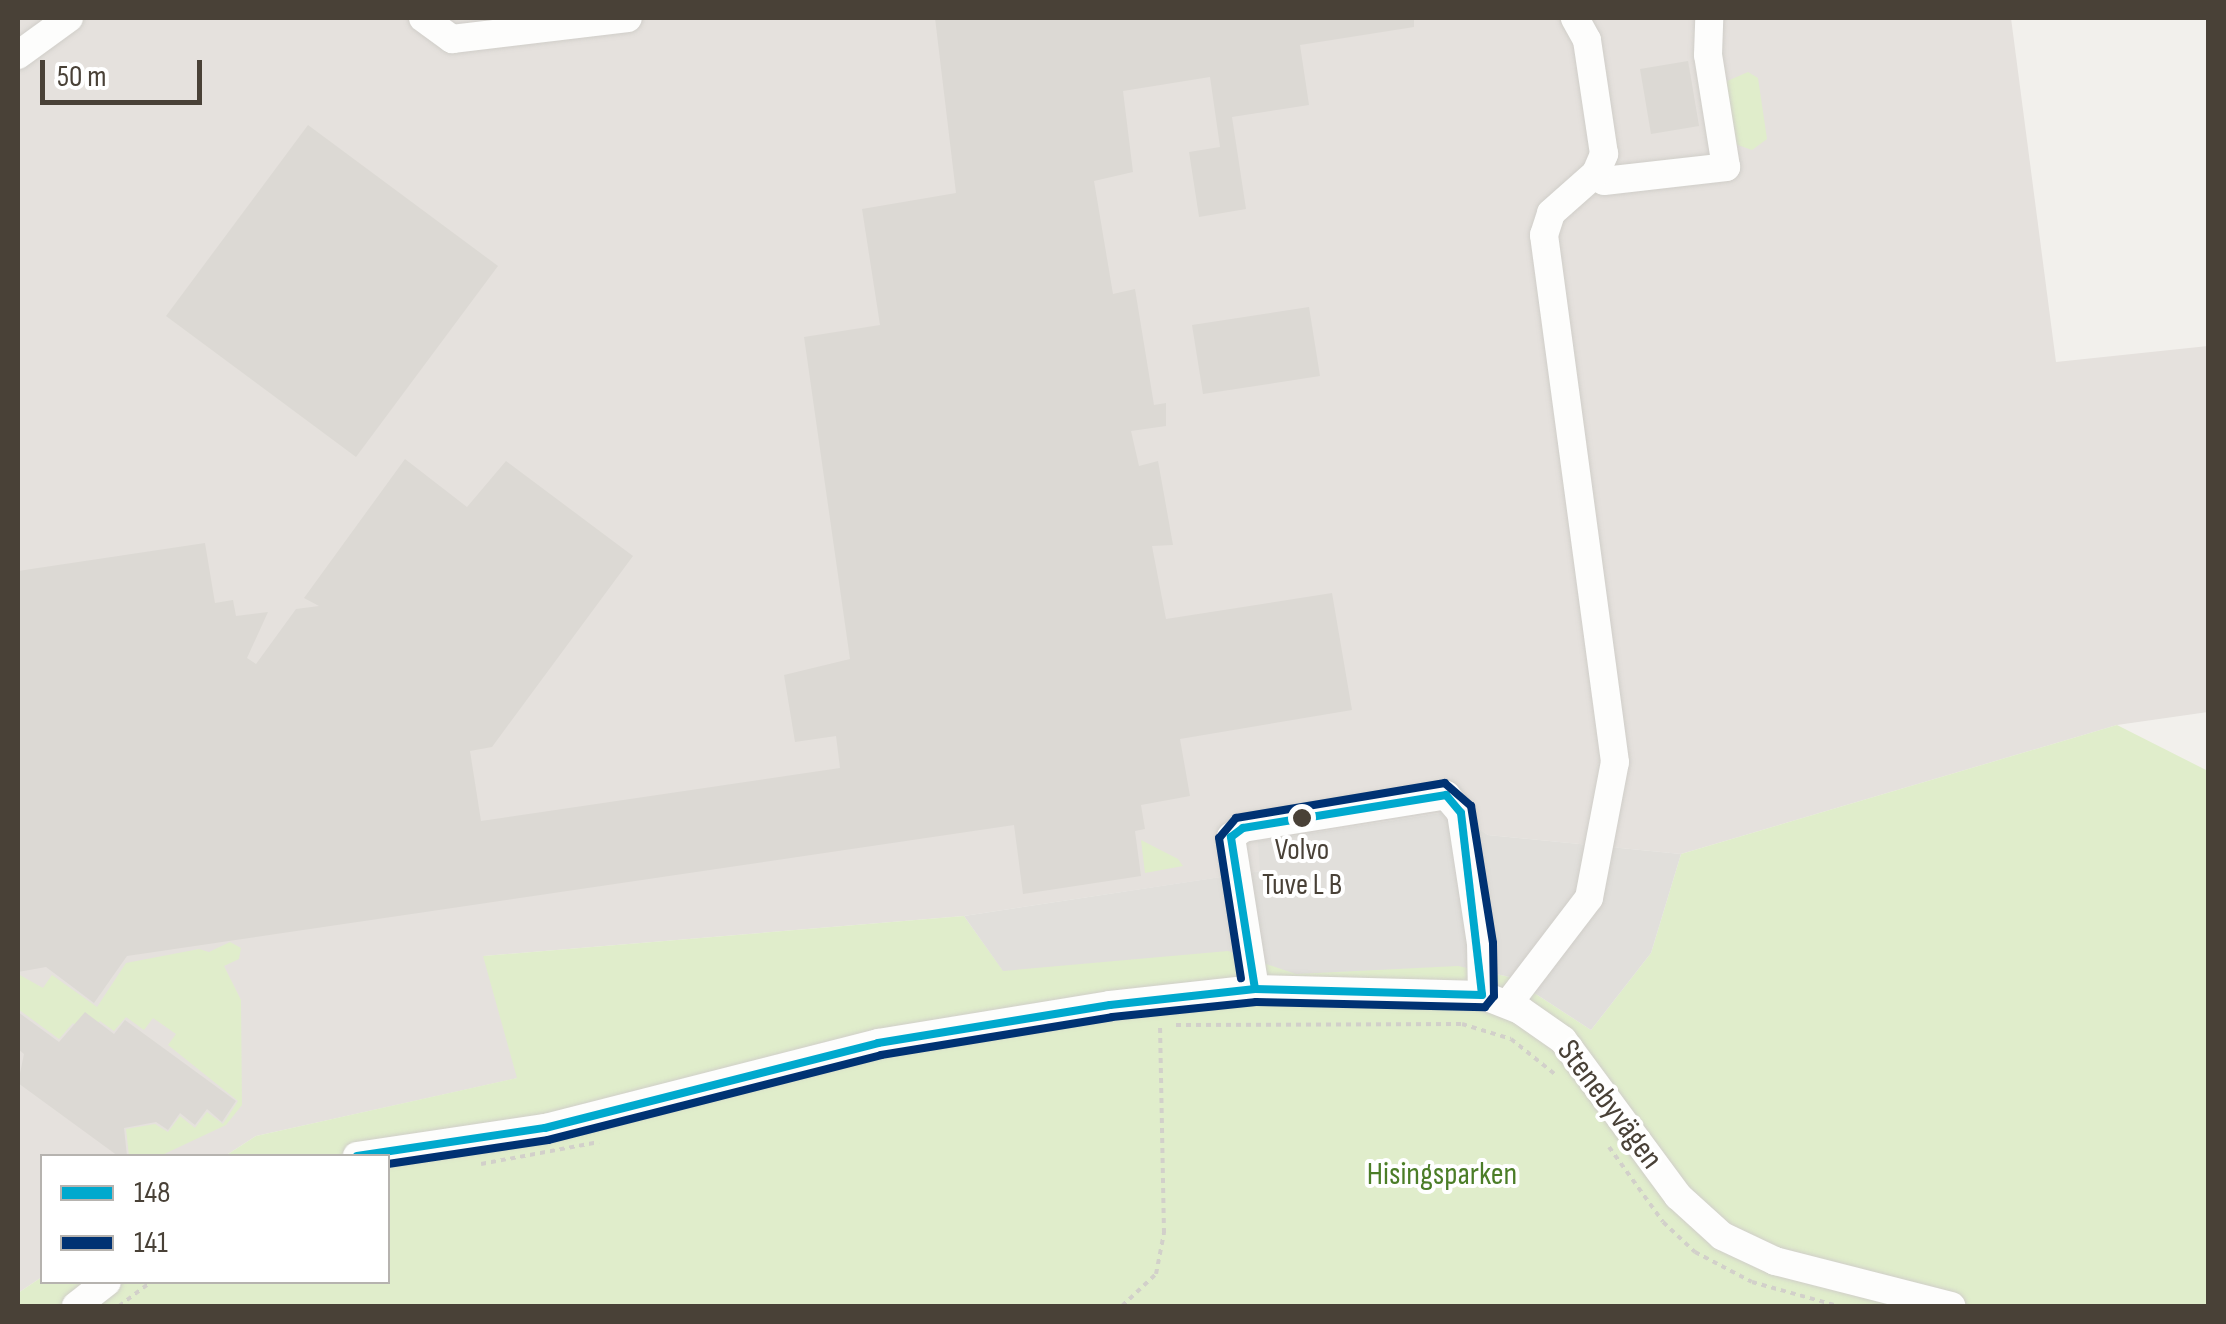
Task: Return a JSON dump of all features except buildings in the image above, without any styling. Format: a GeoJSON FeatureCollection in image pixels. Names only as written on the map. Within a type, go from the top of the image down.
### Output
{"type":"FeatureCollection","features":[{"type":"Feature","properties":{"kind":"street"},"geometry":{"type":"LineString","coordinates":[[18,55],[69,18]]}},
{"type":"Feature","properties":{"kind":"street"},"geometry":{"type":"LineString","coordinates":[[424,18],[452,39],[628,18]]}},
{"type":"Feature","properties":{"kind":"street"},"geometry":{"type":"LineString","coordinates":[[370,1154],[545,1128],[955,1028],[1255,989],[1495,1000],[1589,898],[1614,756],[1544,235],[1568,194],[1596,173],[1605,126],[1587,40],[1574,18]]}},
{"type":"Feature","properties":{"kind":"street"},"geometry":{"type":"LineString","coordinates":[[1686,18],[1708,54]]}},
{"type":"Feature","properties":{"kind":"street"},"geometry":{"type":"LineString","coordinates":[[1596,173],[1604,181],[1726,167],[1708,54],[1709,18]]}},
{"type":"Feature","properties":{"kind":"street"},"geometry":{"type":"LineString","coordinates":[[1255,989],[1231,837],[1243,828],[1446,795],[1462,813],[1481,942],[1495,1000]]}},
{"type":"Feature","properties":{"kind":"street","name":"Stenebyvägen"},"geometry":{"type":"LineString","coordinates":[[1495,1000],[1577,1054],[1678,1196],[1722,1236],[1775,1261],[1951,1306]]}},
{"type":"Feature","properties":{"kind":"street"},"geometry":{"type":"LineString","coordinates":[[76,1306],[104,1284]]}},
{"type":"Feature","properties":{"kind":"path"},"geometry":{"type":"LineString","coordinates":[[1142,1028],[1462,1024],[1510,1039],[1561,1080]]}},
{"type":"Feature","properties":{"kind":"path"},"geometry":{"type":"LineString","coordinates":[[1122,1306],[1156,1274],[1164,1233],[1160,1026]]}},
{"type":"Feature","properties":{"kind":"path"},"geometry":{"type":"LineString","coordinates":[[474,1165],[547,1156],[611,1138]]}},
{"type":"Feature","properties":{"kind":"path"},"geometry":{"type":"LineString","coordinates":[[1604,1140],[1663,1222],[1696,1252],[1752,1282],[1838,1306]]}},
{"type":"Feature","properties":{"kind":"path"},"geometry":{"type":"LineString","coordinates":[[119,1306],[148,1284]]}},
{"type":"Feature","properties":{"kind":"shaded area"},"geometry":{"type":"Polygon","coordinates":[[[18,18],[2011,18],[2056,362],[2208,346],[2208,712],[2117,725],[1681,854],[1488,835],[1452,811],[1259,841],[1261,871],[964,916],[484,956],[518,1078],[256,1136],[228,1154],[40,1154],[40,1278],[18,1293],[18,18]]]}},
{"type":"Feature","properties":{"kind":"shaded area"},"geometry":{"type":"Polygon","coordinates":[[[1453,811],[1488,835],[1681,854],[1651,953],[1591,1030],[1510,977],[1458,966],[1296,974],[1228,951],[1003,971],[964,916],[1260,871],[1258,841],[1453,811]]]}},
{"type":"Feature","properties":{"kind":"green space"},"geometry":{"type":"Polygon","coordinates":[[[1748,72],[1758,78],[1767,139],[1752,150],[1735,144],[1725,82],[1748,72]]]}},
{"type":"Feature","properties":{"kind":"green space","name":"Hisingsparken"},"geometry":{"type":"Polygon","coordinates":[[[2117,725],[2208,771],[2208,1306],[18,1306],[18,1293],[40,1278],[40,1284],[390,1284],[390,1154],[228,1154],[256,1136],[517,1078],[483,956],[964,916],[1002,969],[1084,956],[1464,934],[1472,969],[1510,977],[1591,1030],[1651,953],[1681,854],[2117,725]]]}},
{"type":"Feature","properties":{"kind":"green space"},"geometry":{"type":"Polygon","coordinates":[[[1141,840],[1178,859],[1183,866],[1145,873],[1141,840]]]}},
{"type":"Feature","properties":{"kind":"green space"},"geometry":{"type":"Polygon","coordinates":[[[230,942],[241,948],[239,959],[224,966],[241,1000],[242,1105],[226,1125],[164,1154],[129,1154],[126,1129],[155,1124],[168,1132],[180,1116],[195,1128],[207,1112],[223,1124],[238,1101],[168,1045],[176,1034],[153,1018],[144,1030],[126,1017],[114,1031],[100,1021],[88,1034],[73,1023],[59,1039],[18,1009],[18,974],[43,988],[52,975],[97,1007],[126,963],[199,949],[209,952],[230,942]]]}},
{"type":"Feature","properties":{"kind":"transit line","name":"141"},"geometry":{"type":"LineString","coordinates":[[390,1164],[548,1140],[881,1055],[1112,1017],[1256,1002],[1485,1007],[1494,996],[1493,943],[1471,806],[1445,783],[1236,818],[1219,838],[1241,978]]}},
{"type":"Feature","properties":{"kind":"transit line","name":"148"},"geometry":{"type":"LineString","coordinates":[[1255,989],[1231,837],[1243,828],[1446,795],[1461,813],[1482,995]]}},
{"type":"Feature","properties":{"kind":"transit line","name":"148"},"geometry":{"type":"LineString","coordinates":[[370,1154],[545,1128],[878,1043],[1110,1005],[1255,989],[1482,995]]}},
{"type":"Feature","properties":{"kind":"place","name":"Volvo Tuve L B"},"geometry":{"type":"Point","coordinates":[1302,818]}}]}
